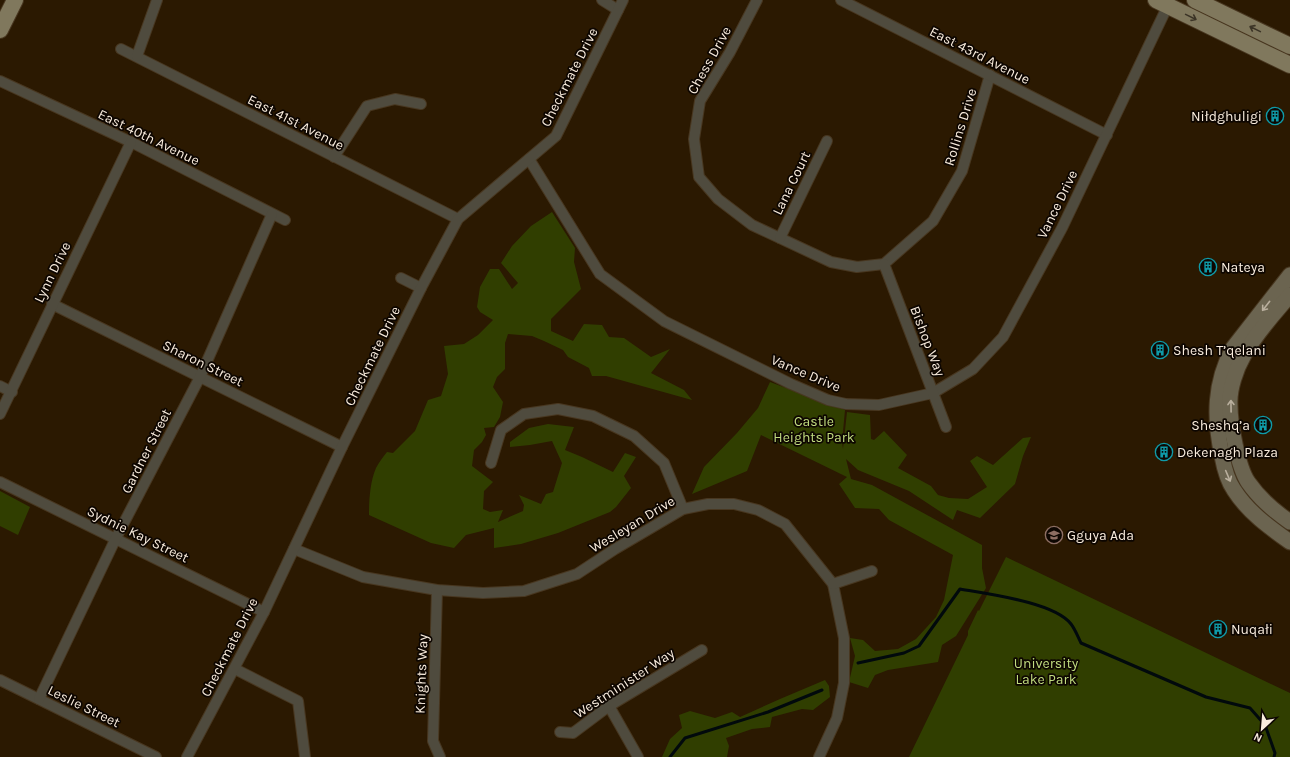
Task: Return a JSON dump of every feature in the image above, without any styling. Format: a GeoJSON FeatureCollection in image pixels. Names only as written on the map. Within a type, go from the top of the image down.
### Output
{"type":"FeatureCollection","features":[{"type":"Feature","properties":{"kind":"main road"},"geometry":{"type":"LineString","coordinates":[[0,30],[15,0]]}},
{"type":"Feature","properties":{"kind":"main road"},"geometry":{"type":"LineString","coordinates":[[1195,0],[1290,46]]}},
{"type":"Feature","properties":{"kind":"main road"},"geometry":{"type":"LineString","coordinates":[[1165,2],[1290,65]]}},
{"type":"Feature","properties":{"kind":"street"},"geometry":{"type":"LineString","coordinates":[[137,56],[157,0]]}},
{"type":"Feature","properties":{"kind":"street"},"geometry":{"type":"LineString","coordinates":[[602,0],[618,10]]}},
{"type":"Feature","properties":{"kind":"street","name":"Checkmate Drive"},"geometry":{"type":"LineString","coordinates":[[187,757],[264,612],[342,447],[421,288],[458,218],[556,136],[623,0]]}},
{"type":"Feature","properties":{"kind":"street","name":"Chess Drive"},"geometry":{"type":"LineString","coordinates":[[757,0],[730,52],[700,102],[694,139],[699,177],[718,199],[752,225],[780,238]]}},
{"type":"Feature","properties":{"kind":"street","name":"East 43rd Avenue"},"geometry":{"type":"LineString","coordinates":[[841,0],[1107,135]]}},
{"type":"Feature","properties":{"kind":"street","name":"Vance Drive"},"geometry":{"type":"LineString","coordinates":[[529,159],[600,274],[664,321],[791,384],[828,400],[846,404],[879,405],[933,393],[973,369],[1003,337],[1062,228],[1107,135],[1165,2]]}},
{"type":"Feature","properties":{"kind":"street","name":"East 41st Avenue"},"geometry":{"type":"LineString","coordinates":[[121,49],[458,218]]}},
{"type":"Feature","properties":{"kind":"street","name":"Rollins Drive"},"geometry":{"type":"LineString","coordinates":[[884,264],[933,221],[962,171],[990,76]]}},
{"type":"Feature","properties":{"kind":"street","name":"East 40th Avenue"},"geometry":{"type":"LineString","coordinates":[[0,80],[131,142],[285,220]]}},
{"type":"Feature","properties":{"kind":"street"},"geometry":{"type":"LineString","coordinates":[[334,157],[367,106],[395,99],[421,104]]}},
{"type":"Feature","properties":{"kind":"street","name":"Lana Court"},"geometry":{"type":"LineString","coordinates":[[780,238],[827,140]]}},
{"type":"Feature","properties":{"kind":"street","name":"Lynn Drive"},"geometry":{"type":"LineString","coordinates":[[0,414],[12,392],[52,304],[131,142]]}},
{"type":"Feature","properties":{"kind":"street","name":"Gardner Street"},"geometry":{"type":"LineString","coordinates":[[39,699],[116,538],[200,377],[272,214]]}},
{"type":"Feature","properties":{"kind":"street"},"geometry":{"type":"LineString","coordinates":[[780,238],[831,262],[857,267],[884,264]]}},
{"type":"Feature","properties":{"kind":"street","name":"Bishop Way"},"geometry":{"type":"LineString","coordinates":[[884,264],[946,427]]}},
{"type":"Feature","properties":{"kind":"street"},"geometry":{"type":"LineString","coordinates":[[1290,275],[1233,348],[1226,361],[1221,376],[1217,404],[1217,434],[1224,468],[1233,489],[1250,510],[1271,529],[1290,542]]}},
{"type":"Feature","properties":{"kind":"street"},"geometry":{"type":"LineString","coordinates":[[401,278],[421,288]]}},
{"type":"Feature","properties":{"kind":"street"},"geometry":{"type":"LineString","coordinates":[[1290,295],[1252,342],[1243,356],[1233,382],[1230,404],[1233,432],[1240,464],[1247,481],[1262,499],[1290,522]]}},
{"type":"Feature","properties":{"kind":"street","name":"Sharon Street"},"geometry":{"type":"LineString","coordinates":[[52,304],[342,447]]}},
{"type":"Feature","properties":{"kind":"street"},"geometry":{"type":"LineString","coordinates":[[0,386],[12,392]]}},
{"type":"Feature","properties":{"kind":"street"},"geometry":{"type":"LineString","coordinates":[[491,463],[502,430],[524,414],[558,410],[593,416],[634,436],[664,463],[683,509]]}},
{"type":"Feature","properties":{"kind":"street","name":"Sydnie Kay Street"},"geometry":{"type":"LineString","coordinates":[[0,482],[264,612]]}},
{"type":"Feature","properties":{"kind":"street","name":"Wesleyan Drive"},"geometry":{"type":"LineString","coordinates":[[294,549],[363,577],[438,590],[483,593],[524,591],[577,574],[615,549],[683,509],[708,504],[734,504],[758,510],[785,524],[832,584],[844,638],[844,683],[837,718],[819,757]]}},
{"type":"Feature","properties":{"kind":"street"},"geometry":{"type":"LineString","coordinates":[[832,584],[872,571]]}},
{"type":"Feature","properties":{"kind":"street","name":"Knights Way"},"geometry":{"type":"LineString","coordinates":[[438,590],[433,741],[440,757]]}},
{"type":"Feature","properties":{"kind":"street","name":"Westminister Way"},"geometry":{"type":"LineString","coordinates":[[560,732],[573,733],[609,706],[702,650]]}},
{"type":"Feature","properties":{"kind":"street"},"geometry":{"type":"LineString","coordinates":[[235,669],[298,701],[305,757]]}},
{"type":"Feature","properties":{"kind":"street","name":"Leslie Street"},"geometry":{"type":"LineString","coordinates":[[0,680],[156,757]]}},
{"type":"Feature","properties":{"kind":"street"},"geometry":{"type":"LineString","coordinates":[[609,706],[638,757]]}},
{"type":"Feature","properties":{"kind":"green space"},"geometry":{"type":"Polygon","coordinates":[[[552,212],[575,248],[574,262],[581,289],[551,319],[551,331],[573,341],[584,324],[602,325],[609,337],[624,338],[651,357],[670,349],[651,373],[684,390],[692,400],[606,376],[592,376],[589,368],[568,357],[563,350],[532,336],[508,334],[505,343],[505,369],[497,377],[493,387],[503,402],[500,417],[494,427],[484,428],[486,435],[482,442],[474,450],[472,466],[493,482],[484,491],[483,509],[490,512],[503,510],[498,522],[523,511],[524,505],[519,495],[541,504],[546,494],[553,492],[562,463],[552,441],[510,447],[510,442],[529,428],[548,424],[574,427],[565,450],[613,472],[625,453],[636,457],[624,476],[631,488],[616,507],[610,512],[558,533],[521,544],[494,548],[494,528],[466,535],[454,548],[431,543],[369,515],[371,485],[378,464],[387,452],[393,453],[415,431],[428,400],[441,396],[448,374],[444,346],[464,344],[478,335],[493,320],[480,312],[477,307],[480,287],[490,269],[499,269],[512,289],[518,283],[501,263],[512,246],[531,226],[552,212]]]}},
{"type":"Feature","properties":{"kind":"green space","name":"Castle Heights Park"},"geometry":{"type":"Polygon","coordinates":[[[770,382],[845,410],[842,442],[843,449],[847,412],[870,415],[871,439],[874,440],[884,431],[907,455],[898,468],[931,486],[938,495],[949,498],[968,499],[987,487],[970,461],[977,456],[993,465],[1023,438],[1031,437],[1023,456],[1015,484],[980,518],[957,510],[953,520],[909,491],[858,470],[846,459],[851,479],[872,485],[982,545],[982,568],[986,588],[956,636],[942,645],[938,662],[888,670],[875,675],[868,688],[849,682],[855,656],[850,638],[863,640],[875,651],[898,649],[916,639],[936,617],[944,600],[953,555],[889,520],[879,509],[855,508],[839,484],[847,477],[761,435],[747,471],[692,494],[704,467],[737,433],[758,408],[770,382]]]}},
{"type":"Feature","properties":{"kind":"green space"},"geometry":{"type":"Polygon","coordinates":[[[0,491],[30,507],[18,535],[0,526],[0,491]]]}},
{"type":"Feature","properties":{"kind":"green space","name":"University Lake Park"},"geometry":{"type":"Polygon","coordinates":[[[1006,557],[1290,693],[1290,757],[909,757],[968,635],[968,631],[978,610],[979,611],[1006,557]]]}},
{"type":"Feature","properties":{"kind":"green space"},"geometry":{"type":"Polygon","coordinates":[[[825,680],[829,686],[830,697],[813,710],[802,709],[772,717],[770,727],[752,729],[726,738],[729,746],[727,757],[662,757],[670,739],[682,728],[679,715],[690,711],[715,718],[732,712],[740,717],[825,680]]]}},
{"type":"Feature","properties":{"kind":"waterway"},"geometry":{"type":"LineString","coordinates":[[858,663],[904,653],[919,646],[960,589],[1003,596],[1036,605],[1062,616],[1071,624],[1081,643],[1206,697],[1250,708],[1265,725],[1275,753],[1274,757]]}},
{"type":"Feature","properties":{"kind":"waterway"},"geometry":{"type":"LineString","coordinates":[[670,757],[685,738],[768,712],[822,690]]}},
{"type":"Feature","properties":{"kind":"place","name":"Niłdghuligi"},"geometry":{"type":"Point","coordinates":[1275,116]}},
{"type":"Feature","properties":{"kind":"place","name":"Nateya"},"geometry":{"type":"Point","coordinates":[1208,267]}},
{"type":"Feature","properties":{"kind":"place","name":"Shesh T’qelani"},"geometry":{"type":"Point","coordinates":[1160,350]}},
{"type":"Feature","properties":{"kind":"place","name":"Sheshq’a"},"geometry":{"type":"Point","coordinates":[1263,425]}},
{"type":"Feature","properties":{"kind":"place","name":"Dekenagh Plaza"},"geometry":{"type":"Point","coordinates":[1164,452]}},
{"type":"Feature","properties":{"kind":"place","name":"Gguya Ada"},"geometry":{"type":"Point","coordinates":[1054,535]}},
{"type":"Feature","properties":{"kind":"place","name":"Nuqałi"},"geometry":{"type":"Point","coordinates":[1218,629]}}]}
